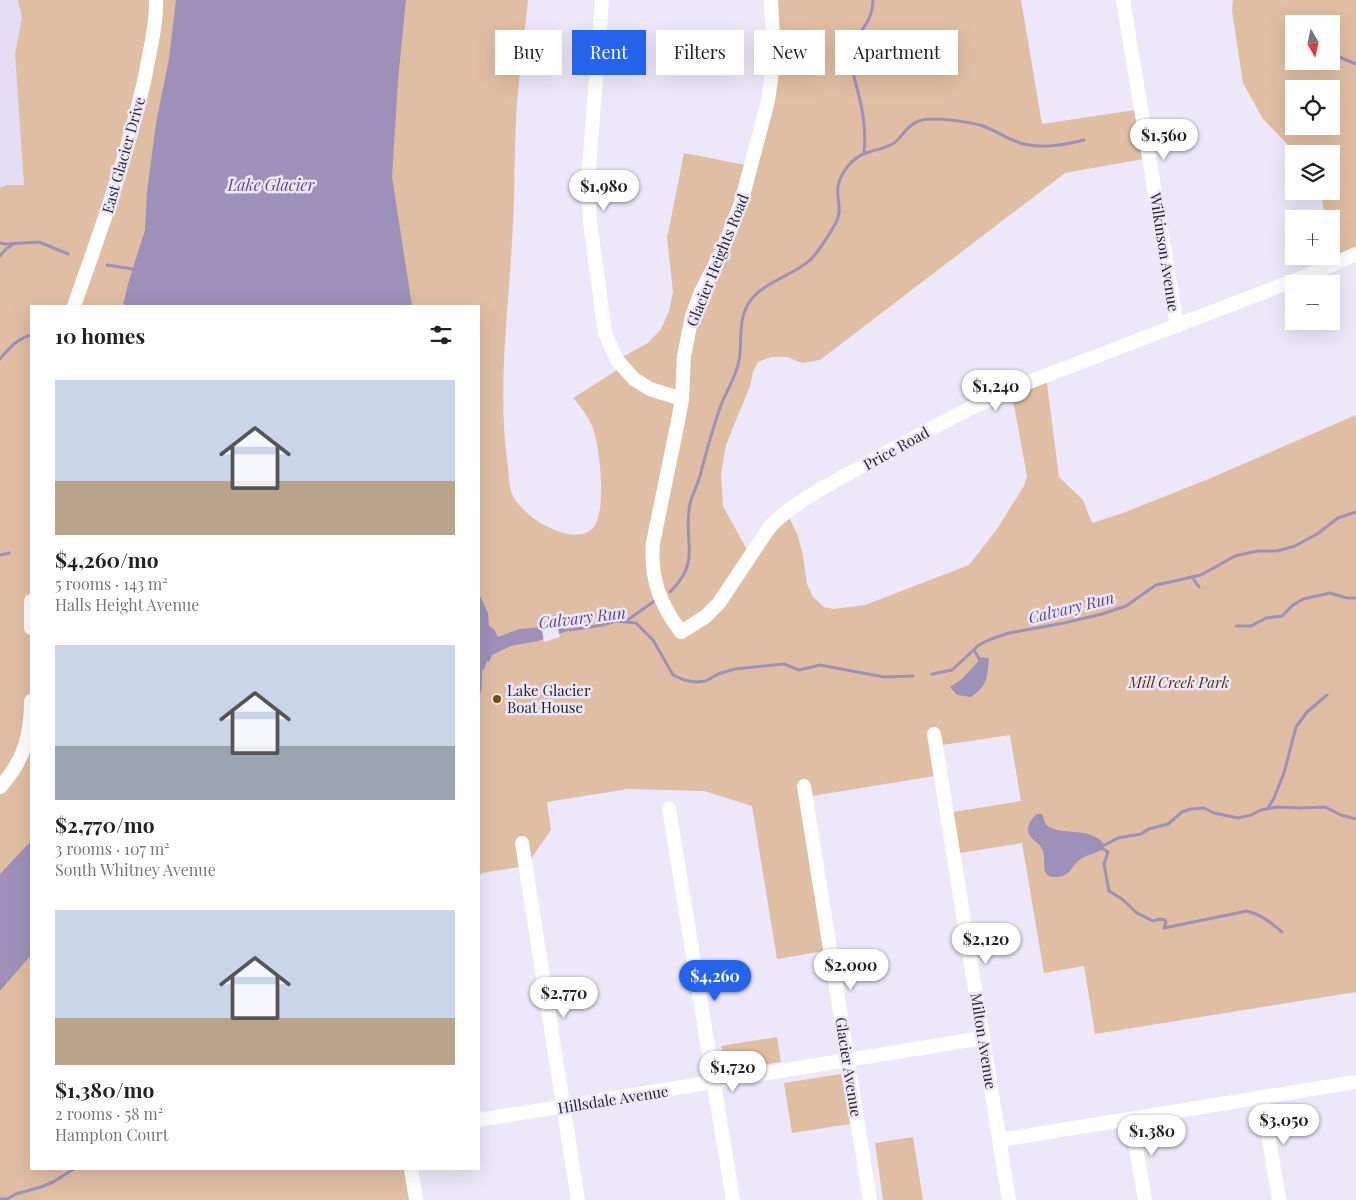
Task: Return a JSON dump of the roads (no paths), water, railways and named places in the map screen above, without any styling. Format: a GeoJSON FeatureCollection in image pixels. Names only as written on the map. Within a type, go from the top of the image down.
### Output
{"type":"FeatureCollection","features":[{"type":"Feature","properties":{"kind":"street","name":"East Glacier Drive"},"geometry":{"type":"LineString","coordinates":[[74,305],[135,119],[153,35],[156,0]]}},
{"type":"Feature","properties":{"kind":"street"},"geometry":{"type":"LineString","coordinates":[[602,0],[588,181],[590,222],[605,333],[617,360],[634,379],[650,389],[682,399]]}},
{"type":"Feature","properties":{"kind":"street","name":"Glacier Heights Road"},"geometry":{"type":"LineString","coordinates":[[681,632],[668,614],[658,592],[653,549],[682,399],[684,356],[692,316],[726,243],[741,203],[768,101],[774,56],[771,0]]}},
{"type":"Feature","properties":{"kind":"street","name":"Wilkinson Avenue"},"geometry":{"type":"LineString","coordinates":[[1123,0],[1177,326]]}},
{"type":"Feature","properties":{"kind":"street","name":"Price Road"},"geometry":{"type":"LineString","coordinates":[[681,632],[705,617],[720,603],[769,528],[786,511],[840,478],[968,408],[1011,389],[1311,274],[1356,254]]}},
{"type":"Feature","properties":{"kind":"street"},"geometry":{"type":"LineString","coordinates":[[0,786],[19,764],[25,748],[30,715]]}},
{"type":"Feature","properties":{"kind":"street","name":"Milton Avenue"},"geometry":{"type":"LineString","coordinates":[[934,734],[1009,1200]]}},
{"type":"Feature","properties":{"kind":"street","name":"Glacier Avenue"},"geometry":{"type":"LineString","coordinates":[[804,786],[870,1200]]}},
{"type":"Feature","properties":{"kind":"street"},"geometry":{"type":"LineString","coordinates":[[669,809],[733,1200]]}},
{"type":"Feature","properties":{"kind":"street"},"geometry":{"type":"LineString","coordinates":[[522,843],[578,1200]]}},
{"type":"Feature","properties":{"kind":"street","name":"Hillsdale Avenue"},"geometry":{"type":"LineString","coordinates":[[480,1120],[983,1038]]}},
{"type":"Feature","properties":{"kind":"street"},"geometry":{"type":"LineString","coordinates":[[1000,1140],[1356,1082]]}},
{"type":"Feature","properties":{"kind":"street"},"geometry":{"type":"LineString","coordinates":[[1262,1097],[1278,1200]]}},
{"type":"Feature","properties":{"kind":"street"},"geometry":{"type":"LineString","coordinates":[[1132,1119],[1145,1200]]}},
{"type":"Feature","properties":{"kind":"street"},"geometry":{"type":"LineString","coordinates":[[412,1170],[416,1200]]}},
{"type":"Feature","properties":{"kind":"water","name":"Lake Glacier"},"geometry":{"type":"Polygon","coordinates":[[[176,0],[406,0],[398,80],[392,177],[412,305],[123,305],[145,230],[147,192],[156,123],[169,59],[176,0]]]}},
{"type":"Feature","properties":{"kind":"water"},"geometry":{"type":"Polygon","coordinates":[[[480,596],[488,613],[489,626],[494,629],[498,637],[519,629],[542,627],[573,629],[538,641],[511,646],[492,655],[489,662],[487,661],[484,670],[482,669],[480,695],[480,596]]]}},
{"type":"Feature","properties":{"kind":"water"},"geometry":{"type":"Polygon","coordinates":[[[982,657],[989,658],[984,685],[971,697],[957,695],[950,687],[962,679],[982,657]]]}},
{"type":"Feature","properties":{"kind":"water"},"geometry":{"type":"Polygon","coordinates":[[[1037,814],[1042,814],[1045,823],[1049,827],[1056,830],[1092,835],[1105,845],[1103,849],[1078,861],[1065,875],[1052,877],[1044,869],[1042,849],[1028,831],[1031,821],[1037,814]]]}},
{"type":"Feature","properties":{"kind":"water"},"geometry":{"type":"Polygon","coordinates":[[[30,842],[30,956],[0,991],[0,874],[30,842]]]}},
{"type":"Feature","properties":{"kind":"waterway"},"geometry":{"type":"LineString","coordinates":[[864,153],[863,115],[847,52],[867,22],[873,0]]}},
{"type":"Feature","properties":{"kind":"waterway"},"geometry":{"type":"LineString","coordinates":[[1340,57],[1356,64]]}},
{"type":"Feature","properties":{"kind":"waterway"},"geometry":{"type":"LineString","coordinates":[[670,592],[686,570],[689,560],[688,518],[690,504],[716,419],[738,365],[744,313],[749,303],[764,288],[802,267],[820,248],[837,221],[839,215],[838,186],[848,166],[861,155],[894,143],[910,126],[919,121],[933,119],[977,124],[1024,144],[1054,146],[1084,140]]}},
{"type":"Feature","properties":{"kind":"waterway"},"geometry":{"type":"LineString","coordinates":[[0,243],[39,242],[68,254]]}},
{"type":"Feature","properties":{"kind":"waterway"},"geometry":{"type":"LineString","coordinates":[[0,256],[12,245]]}},
{"type":"Feature","properties":{"kind":"waterway"},"geometry":{"type":"LineString","coordinates":[[107,265],[133,269]]}},
{"type":"Feature","properties":{"kind":"waterway"},"geometry":{"type":"LineString","coordinates":[[0,359],[14,344],[30,335]]}},
{"type":"Feature","properties":{"kind":"waterway","name":"Calvary Run"},"geometry":{"type":"LineString","coordinates":[[932,674],[952,670],[979,645],[991,639],[1009,633],[1102,614],[1126,606],[1156,585],[1201,575],[1235,556],[1257,551],[1277,551],[1295,546],[1317,534],[1338,518],[1356,512]]}},
{"type":"Feature","properties":{"kind":"waterway"},"geometry":{"type":"LineString","coordinates":[[0,555],[9,553]]}},
{"type":"Feature","properties":{"kind":"waterway"},"geometry":{"type":"LineString","coordinates":[[1192,577],[1199,587]]}},
{"type":"Feature","properties":{"kind":"waterway"},"geometry":{"type":"LineString","coordinates":[[1236,626],[1251,626],[1266,618],[1282,616],[1293,605],[1303,599],[1330,593],[1347,598],[1356,598]]}},
{"type":"Feature","properties":{"kind":"waterway"},"geometry":{"type":"LineString","coordinates":[[626,621],[656,600]]}},
{"type":"Feature","properties":{"kind":"waterway","name":"Calvary Run"},"geometry":{"type":"LineString","coordinates":[[570,630],[616,621],[636,623],[653,640],[673,675],[684,680],[696,682],[706,681],[718,674],[735,669],[784,664],[799,670],[820,665],[884,677],[913,676]]}},
{"type":"Feature","properties":{"kind":"waterway"},"geometry":{"type":"LineString","coordinates":[[974,650],[980,660]]}},
{"type":"Feature","properties":{"kind":"waterway"},"geometry":{"type":"LineString","coordinates":[[1268,808],[1284,773],[1296,727],[1307,712],[1327,695]]}},
{"type":"Feature","properties":{"kind":"waterway"},"geometry":{"type":"LineString","coordinates":[[1105,845],[1118,838],[1141,834],[1149,829],[1168,824],[1182,812],[1191,809],[1204,808],[1214,813],[1238,818],[1277,807],[1325,807],[1341,815],[1356,819]]}},
{"type":"Feature","properties":{"kind":"waterway"},"geometry":{"type":"LineString","coordinates":[[1103,849],[1108,852],[1104,864],[1109,891],[1122,899],[1137,913],[1153,921],[1165,920],[1164,928],[1247,911],[1262,917],[1282,932]]}},
{"type":"Feature","properties":{"kind":"waterway"},"geometry":{"type":"LineString","coordinates":[[0,1199],[7,1199],[16,1194],[41,1187],[72,1170]]}},
{"type":"Feature","properties":{"kind":"place","name":"Lake Glacier Boat House"},"geometry":{"type":"Point","coordinates":[497,699]}},
{"type":"Feature","properties":{"kind":"park label","name":"Mill Creek Park"},"geometry":{"type":"Point","coordinates":[1179,682]}}]}
